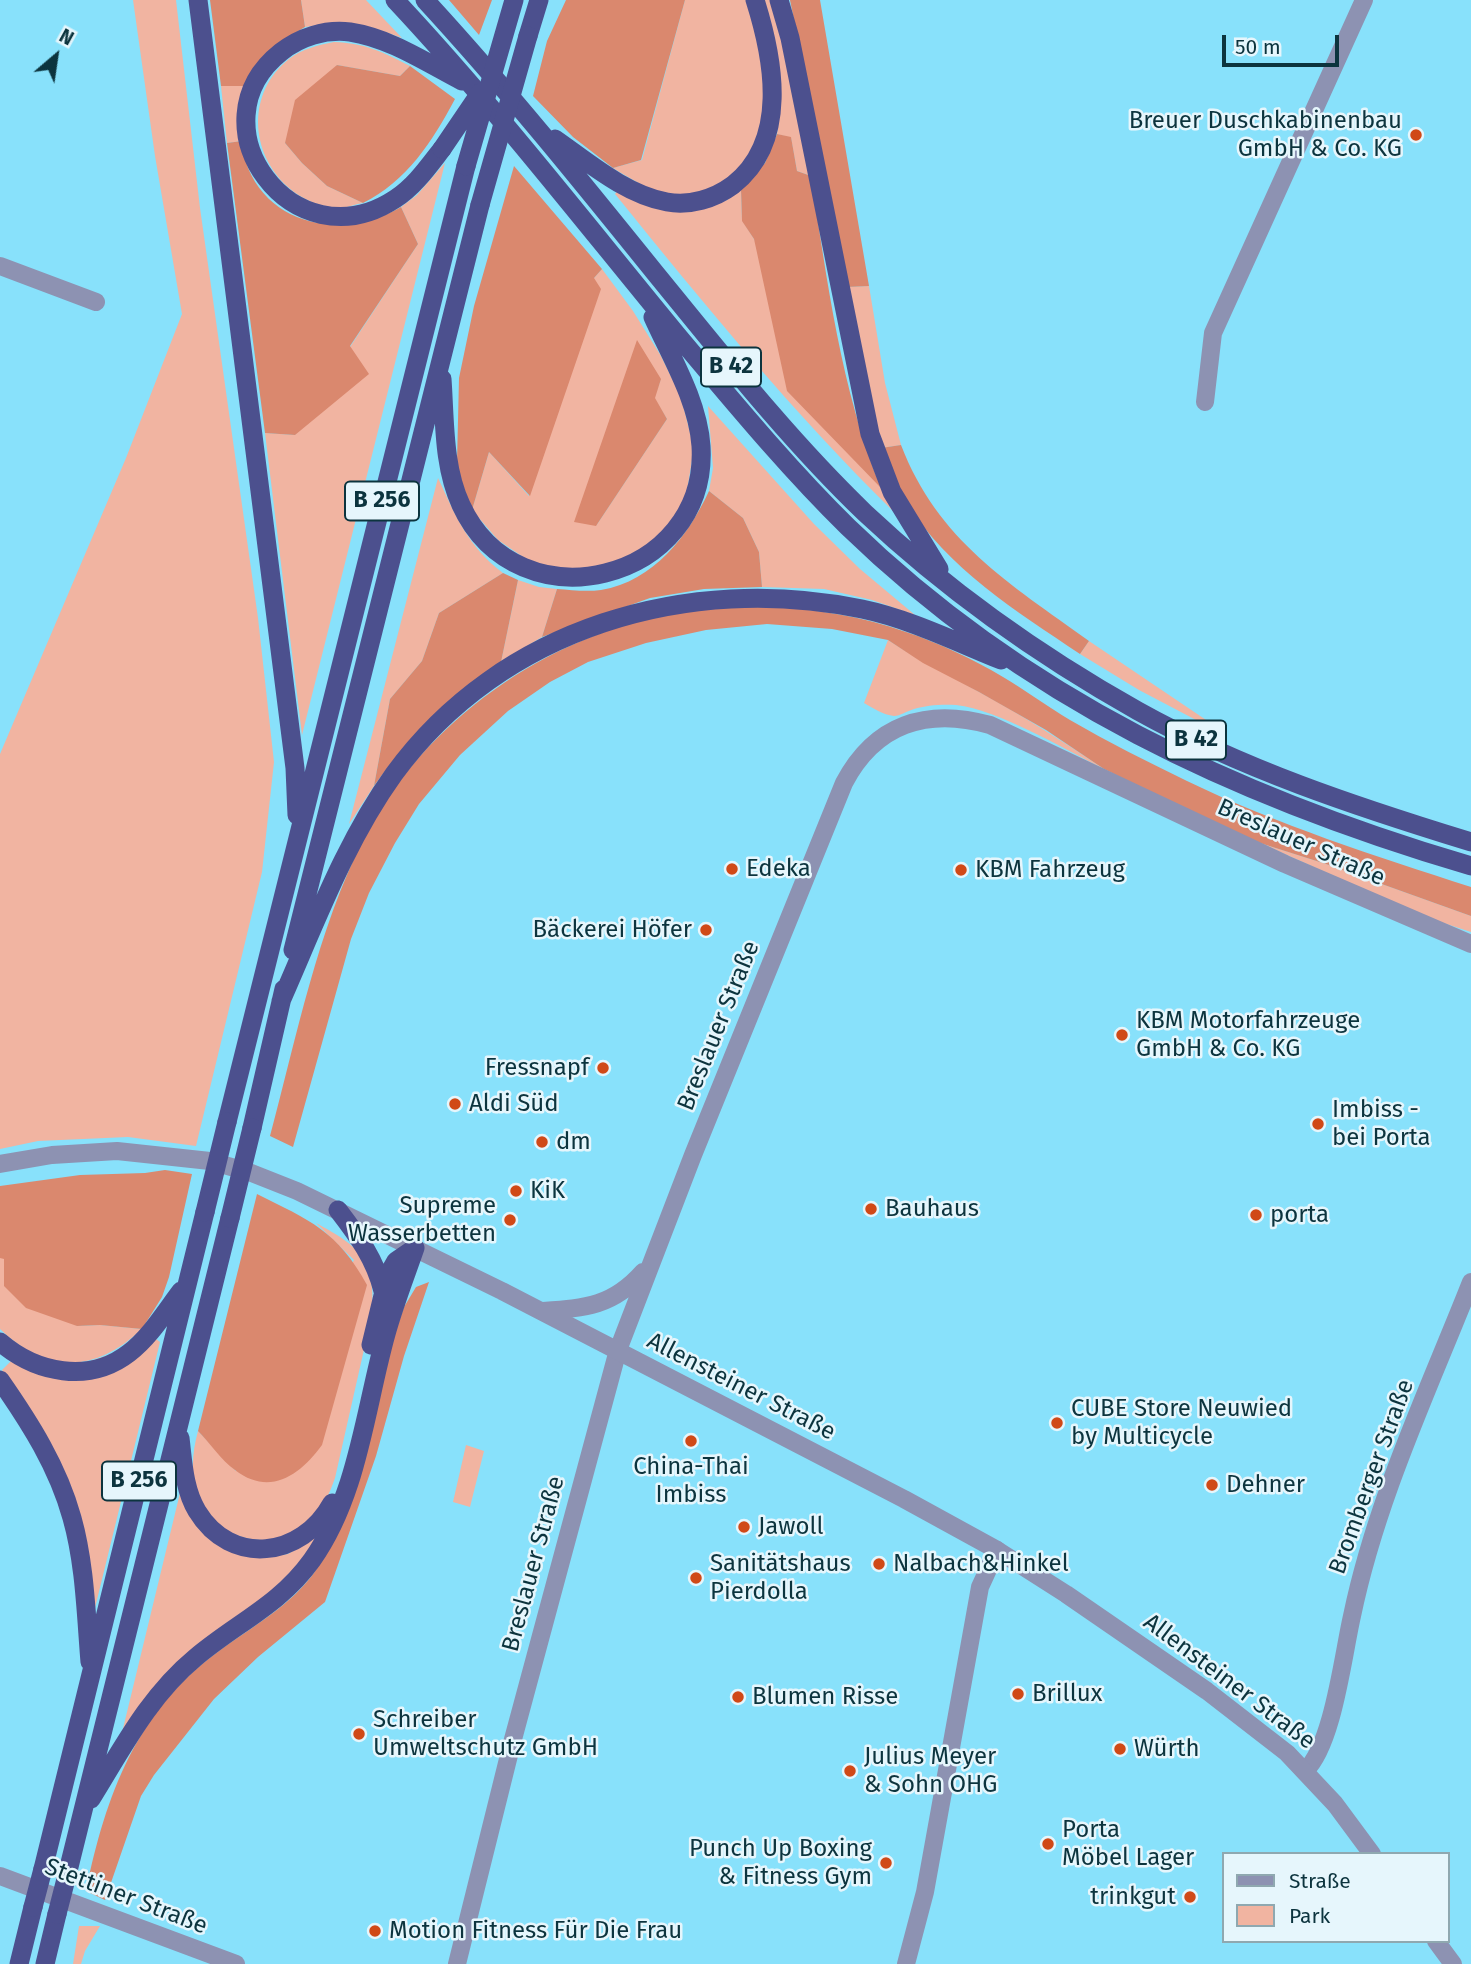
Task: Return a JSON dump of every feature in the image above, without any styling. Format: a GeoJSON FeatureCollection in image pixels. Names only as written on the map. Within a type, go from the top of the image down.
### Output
{"type":"FeatureCollection","features":[{"type":"Feature","properties":{"kind":"highway"},"geometry":{"type":"LineString","coordinates":[[198,0],[295,768],[298,835]]}},
{"type":"Feature","properties":{"kind":"highway","name":"B 42"},"geometry":{"type":"LineString","coordinates":[[395,0],[480,84],[534,158],[755,428],[850,528],[943,608],[1030,672],[1126,729],[1216,775],[1343,825],[1471,866]]}},
{"type":"Feature","properties":{"kind":"highway","name":"B 42"},"geometry":{"type":"LineString","coordinates":[[425,0],[536,127],[773,416],[862,510],[905,549],[1040,652],[1139,712],[1256,767],[1328,796],[1471,842]]}},
{"type":"Feature","properties":{"kind":"highway","name":"B 256"},"geometry":{"type":"LineString","coordinates":[[19,1964],[466,166],[480,84],[514,0]]}},
{"type":"Feature","properties":{"kind":"highway"},"geometry":{"type":"LineString","coordinates":[[536,127],[613,178],[653,199],[692,202],[705,200],[727,189],[752,167],[761,152],[771,117],[767,48],[755,0]]}},
{"type":"Feature","properties":{"kind":"highway"},"geometry":{"type":"LineString","coordinates":[[779,0],[790,38],[870,434],[892,492],[949,584]]}},
{"type":"Feature","properties":{"kind":"highway","name":"B 256"},"geometry":{"type":"LineString","coordinates":[[45,1964],[230,1218],[281,1000],[480,205],[539,3]]}},
{"type":"Feature","properties":{"kind":"highway"},"geometry":{"type":"LineString","coordinates":[[349,32],[378,39],[480,84],[442,149],[416,180],[393,200],[363,214],[324,216],[304,210],[284,199],[258,169],[250,150],[247,110],[261,73],[290,45],[308,36],[349,32]]}},
{"type":"Feature","properties":{"kind":"highway"},"geometry":{"type":"LineString","coordinates":[[441,361],[450,468],[462,507],[485,540],[499,553],[547,576],[582,578],[616,571],[634,564],[664,541],[687,511],[701,470],[698,427],[693,407],[642,293]]}},
{"type":"Feature","properties":{"kind":"highway"},"geometry":{"type":"LineString","coordinates":[[281,1000],[359,829],[395,773],[434,728],[469,696],[505,671],[559,641],[607,621],[658,607],[717,599],[775,597],[830,603],[894,618],[1030,672]]}},
{"type":"Feature","properties":{"kind":"highway"},"geometry":{"type":"LineString","coordinates":[[338,1210],[366,1248],[378,1273],[383,1292]]}},
{"type":"Feature","properties":{"kind":"highway"},"geometry":{"type":"LineString","coordinates":[[178,1427],[188,1489],[198,1513],[209,1527],[240,1546],[260,1549],[279,1548],[308,1534],[324,1516],[340,1482],[388,1275],[396,1261],[415,1248]]}},
{"type":"Feature","properties":{"kind":"highway"},"geometry":{"type":"LineString","coordinates":[[82,1815],[135,1727],[164,1688],[194,1658],[267,1608],[283,1593],[313,1558],[327,1535],[345,1494],[386,1334],[415,1248]]}},
{"type":"Feature","properties":{"kind":"highway"},"geometry":{"type":"LineString","coordinates":[[0,1342],[23,1359],[54,1370],[72,1372],[104,1367],[129,1353],[140,1343],[187,1281]]}},
{"type":"Feature","properties":{"kind":"highway"},"geometry":{"type":"LineString","coordinates":[[0,1380],[52,1464],[73,1519],[83,1573],[91,1680]]}},
{"type":"Feature","properties":{"kind":"street"},"geometry":{"type":"LineString","coordinates":[[1205,402],[1213,333],[1364,0]]}},
{"type":"Feature","properties":{"kind":"street"},"geometry":{"type":"LineString","coordinates":[[0,266],[96,302]]}},
{"type":"Feature","properties":{"kind":"street","name":"Breslauer Straße"},"geometry":{"type":"LineString","coordinates":[[457,1964],[512,1743],[618,1350],[650,1264],[844,783],[866,750],[903,726],[939,717],[957,717],[990,725],[1285,864],[1471,944]]}},
{"type":"Feature","properties":{"kind":"street","name":"Allensteiner Straße"},"geometry":{"type":"LineString","coordinates":[[0,1164],[52,1155],[106,1152],[194,1158],[268,1178],[541,1311],[904,1499],[997,1550],[1066,1594],[1207,1691],[1264,1735],[1305,1771],[1335,1804],[1371,1852]]}},
{"type":"Feature","properties":{"kind":"street"},"geometry":{"type":"LineString","coordinates":[[541,1311],[585,1308],[610,1299],[629,1288],[650,1264]]}},
{"type":"Feature","properties":{"kind":"street","name":"Bromberger Straße"},"geometry":{"type":"LineString","coordinates":[[1305,1771],[1319,1753],[1328,1730],[1357,1589],[1379,1516],[1471,1282]]}},
{"type":"Feature","properties":{"kind":"street"},"geometry":{"type":"LineString","coordinates":[[906,1964],[925,1892],[978,1594],[997,1550]]}},
{"type":"Feature","properties":{"kind":"street","name":"Stettiner Straße"},"geometry":{"type":"LineString","coordinates":[[0,1876],[236,1964]]}},
{"type":"Feature","properties":{"kind":"street"},"geometry":{"type":"LineString","coordinates":[[1437,1943],[1453,1964]]}},
{"type":"Feature","properties":{"kind":"green space"},"geometry":{"type":"Polygon","coordinates":[[[133,0],[176,0],[200,208],[258,618],[274,762],[262,872],[196,1146],[128,1137],[38,1141],[0,1149],[0,754],[126,458],[182,314],[155,156],[133,0]]]}},
{"type":"Feature","properties":{"kind":"green space"},"geometry":{"type":"Polygon","coordinates":[[[301,0],[366,0],[402,38],[355,24],[305,27],[301,0]]]}},
{"type":"Feature","properties":{"kind":"green space"},"geometry":{"type":"Polygon","coordinates":[[[685,0],[747,0],[760,52],[764,93],[760,133],[748,158],[720,184],[684,196],[656,191],[613,168],[642,160],[685,0]]]}},
{"type":"Feature","properties":{"kind":"green space"},"geometry":{"type":"Polygon","coordinates":[[[763,0],[776,0],[811,176],[797,171],[791,138],[777,134],[778,84],[763,0]]]}},
{"type":"Feature","properties":{"kind":"green space"},"geometry":{"type":"Polygon","coordinates":[[[334,42],[374,49],[410,66],[400,76],[337,65],[285,143],[327,186],[363,203],[342,208],[313,202],[288,187],[275,173],[266,157],[258,122],[260,105],[275,73],[299,53],[334,42]]]}},
{"type":"Feature","properties":{"kind":"green space"},"geometry":{"type":"Polygon","coordinates":[[[221,86],[244,86],[238,108],[242,141],[227,143],[221,86]]]}},
{"type":"Feature","properties":{"kind":"green space"},"geometry":{"type":"Polygon","coordinates":[[[445,163],[302,735],[265,433],[295,435],[418,244],[401,207],[417,195],[445,163]]]}},
{"type":"Feature","properties":{"kind":"green space"},"geometry":{"type":"Polygon","coordinates":[[[619,189],[710,206],[727,200],[741,189],[742,220],[894,512],[820,436],[750,357],[615,194],[619,189]]]}},
{"type":"Feature","properties":{"kind":"green space"},"geometry":{"type":"Polygon","coordinates":[[[602,269],[661,356],[681,397],[694,448],[686,497],[673,520],[657,538],[615,566],[565,571],[529,561],[498,540],[472,510],[489,452],[529,496],[594,278],[602,269]],[[661,379],[596,526],[667,419],[654,398],[661,379]]]}},
{"type":"Feature","properties":{"kind":"green space"},"geometry":{"type":"Polygon","coordinates":[[[869,286],[885,383],[901,445],[881,448],[847,287],[869,286]]]}},
{"type":"Feature","properties":{"kind":"green space"},"geometry":{"type":"Polygon","coordinates":[[[708,406],[814,524],[860,569],[915,615],[872,600],[824,589],[762,587],[759,552],[743,518],[709,491],[713,468],[708,406]]]}},
{"type":"Feature","properties":{"kind":"green space"},"geometry":{"type":"Polygon","coordinates":[[[438,478],[472,542],[503,573],[439,613],[422,661],[390,699],[374,786],[349,824],[438,478]]]}},
{"type":"Feature","properties":{"kind":"green space"},"geometry":{"type":"Polygon","coordinates":[[[518,580],[557,589],[542,637],[501,662],[518,580]]]}},
{"type":"Feature","properties":{"kind":"green space"},"geometry":{"type":"Polygon","coordinates":[[[888,640],[1028,720],[1104,769],[1031,731],[973,708],[935,705],[894,716],[864,703],[888,640]]]}},
{"type":"Feature","properties":{"kind":"green space"},"geometry":{"type":"Polygon","coordinates":[[[1089,641],[1218,728],[1217,731],[1139,690],[1080,654],[1089,641]]]}},
{"type":"Feature","properties":{"kind":"green space"},"geometry":{"type":"Polygon","coordinates":[[[1260,843],[1471,916],[1471,932],[1428,918],[1260,843]]]}},
{"type":"Feature","properties":{"kind":"green space"},"geometry":{"type":"Polygon","coordinates":[[[316,1223],[355,1248],[362,1258],[371,1281],[372,1314],[335,1478],[324,1502],[308,1523],[294,1532],[279,1538],[248,1538],[219,1525],[207,1514],[199,1499],[193,1474],[196,1439],[198,1431],[236,1471],[354,1260],[316,1223]]]}},
{"type":"Feature","properties":{"kind":"green space"},"geometry":{"type":"Polygon","coordinates":[[[0,1258],[4,1258],[77,1326],[142,1329],[107,1354],[89,1360],[71,1363],[35,1355],[0,1329],[0,1258]]]}},
{"type":"Feature","properties":{"kind":"green space"},"geometry":{"type":"Polygon","coordinates":[[[156,1339],[160,1342],[94,1612],[90,1588],[25,1404],[2,1370],[11,1361],[46,1376],[156,1339]]]}},
{"type":"Feature","properties":{"kind":"green space"},"geometry":{"type":"Polygon","coordinates":[[[466,1445],[484,1451],[470,1507],[453,1502],[466,1445]]]}},
{"type":"Feature","properties":{"kind":"green space"},"geometry":{"type":"Polygon","coordinates":[[[180,1493],[261,1558],[288,1554],[314,1538],[318,1541],[309,1554],[120,1741],[180,1493]]]}},
{"type":"Feature","properties":{"kind":"green space"},"geometry":{"type":"Polygon","coordinates":[[[79,1926],[100,1926],[85,1951],[81,1964],[73,1964],[79,1926]]]}},
{"type":"Feature","properties":{"kind":"shaded area"},"geometry":{"type":"Polygon","coordinates":[[[210,0],[301,0],[305,27],[270,52],[244,86],[221,86],[210,0]]]}},
{"type":"Feature","properties":{"kind":"shaded area"},"geometry":{"type":"Polygon","coordinates":[[[449,0],[492,0],[479,35],[449,0]]]}},
{"type":"Feature","properties":{"kind":"shaded area"},"geometry":{"type":"Polygon","coordinates":[[[566,0],[685,0],[641,160],[613,168],[573,137],[533,96],[547,41],[566,0]]]}},
{"type":"Feature","properties":{"kind":"shaded area"},"geometry":{"type":"Polygon","coordinates":[[[790,0],[820,0],[869,286],[847,287],[790,0]]]}},
{"type":"Feature","properties":{"kind":"shaded area"},"geometry":{"type":"Polygon","coordinates":[[[337,65],[400,76],[410,66],[455,99],[417,159],[393,184],[363,203],[327,186],[285,143],[295,100],[337,65]]]}},
{"type":"Feature","properties":{"kind":"shaded area"},"geometry":{"type":"Polygon","coordinates":[[[777,134],[791,137],[797,171],[811,176],[845,374],[867,451],[881,488],[787,391],[754,239],[742,221],[741,189],[765,163],[777,134]]]}},
{"type":"Feature","properties":{"kind":"shaded area"},"geometry":{"type":"Polygon","coordinates":[[[242,141],[248,168],[260,189],[276,205],[294,216],[337,225],[381,217],[401,207],[418,244],[350,346],[369,374],[295,435],[265,433],[227,143],[242,141]]]}},
{"type":"Feature","properties":{"kind":"shaded area"},"geometry":{"type":"Polygon","coordinates":[[[514,166],[602,269],[594,278],[601,289],[530,496],[489,452],[472,510],[457,462],[459,378],[474,306],[514,166]]]}},
{"type":"Feature","properties":{"kind":"shaded area"},"geometry":{"type":"Polygon","coordinates":[[[637,340],[661,379],[655,398],[667,419],[596,526],[574,522],[637,340]]]}},
{"type":"Feature","properties":{"kind":"shaded area"},"geometry":{"type":"Polygon","coordinates":[[[901,445],[916,479],[956,534],[1004,579],[1089,641],[1080,654],[985,587],[942,548],[923,526],[902,496],[881,448],[901,445]]]}},
{"type":"Feature","properties":{"kind":"shaded area"},"geometry":{"type":"Polygon","coordinates":[[[709,491],[743,518],[759,552],[762,587],[704,589],[650,598],[542,637],[557,589],[601,590],[620,585],[653,567],[680,540],[709,491]]]}},
{"type":"Feature","properties":{"kind":"shaded area"},"geometry":{"type":"Polygon","coordinates":[[[503,573],[518,580],[501,662],[432,719],[402,750],[374,786],[390,699],[422,661],[439,613],[503,573]]]}},
{"type":"Feature","properties":{"kind":"shaded area"},"geometry":{"type":"Polygon","coordinates":[[[771,606],[856,618],[889,626],[943,646],[992,670],[1099,736],[1221,797],[1327,839],[1471,887],[1471,916],[1260,843],[1181,807],[1104,769],[1046,730],[923,663],[888,640],[832,629],[767,624],[706,630],[646,643],[588,662],[550,682],[508,711],[460,755],[419,804],[369,893],[351,939],[293,1147],[270,1136],[310,984],[333,910],[364,838],[389,796],[420,757],[455,721],[494,690],[536,663],[581,641],[628,624],[676,613],[712,608],[771,606]]]}},
{"type":"Feature","properties":{"kind":"shaded area"},"geometry":{"type":"Polygon","coordinates":[[[165,1170],[192,1174],[169,1277],[162,1297],[142,1329],[77,1326],[26,1308],[4,1286],[4,1259],[0,1258],[0,1186],[80,1175],[165,1170]]]}},
{"type":"Feature","properties":{"kind":"shaded area"},"geometry":{"type":"Polygon","coordinates":[[[257,1194],[321,1229],[345,1252],[367,1285],[322,1445],[294,1473],[272,1482],[260,1482],[235,1470],[198,1431],[257,1194]]]}},
{"type":"Feature","properties":{"kind":"shaded area"},"geometry":{"type":"Polygon","coordinates":[[[429,1282],[404,1356],[376,1456],[325,1602],[258,1657],[214,1699],[154,1775],[141,1796],[105,1900],[86,1891],[115,1789],[146,1728],[166,1700],[190,1675],[296,1594],[322,1560],[336,1526],[404,1307],[416,1287],[429,1282]]]}},
{"type":"Feature","properties":{"kind":"place","name":"Breuer Duschkabinenbau GmbH & Co. KG"},"geometry":{"type":"Point","coordinates":[1416,135]}},
{"type":"Feature","properties":{"kind":"place","name":"Edeka"},"geometry":{"type":"Point","coordinates":[732,869]}},
{"type":"Feature","properties":{"kind":"place","name":"KBM Fahrzeug"},"geometry":{"type":"Point","coordinates":[961,870]}},
{"type":"Feature","properties":{"kind":"place","name":"Bäckerei Höfer"},"geometry":{"type":"Point","coordinates":[706,930]}},
{"type":"Feature","properties":{"kind":"place","name":"KBM Motorfahrzeuge GmbH & Co. KG"},"geometry":{"type":"Point","coordinates":[1122,1035]}},
{"type":"Feature","properties":{"kind":"place","name":"Fressnapf"},"geometry":{"type":"Point","coordinates":[603,1068]}},
{"type":"Feature","properties":{"kind":"place","name":"Aldi Süd"},"geometry":{"type":"Point","coordinates":[455,1104]}},
{"type":"Feature","properties":{"kind":"place","name":"Imbiss - bei Porta"},"geometry":{"type":"Point","coordinates":[1318,1124]}},
{"type":"Feature","properties":{"kind":"place","name":"dm"},"geometry":{"type":"Point","coordinates":[542,1142]}},
{"type":"Feature","properties":{"kind":"place","name":"KiK"},"geometry":{"type":"Point","coordinates":[516,1191]}},
{"type":"Feature","properties":{"kind":"place","name":"Bauhaus"},"geometry":{"type":"Point","coordinates":[871,1209]}},
{"type":"Feature","properties":{"kind":"place","name":"porta"},"geometry":{"type":"Point","coordinates":[1256,1215]}},
{"type":"Feature","properties":{"kind":"place","name":"Supreme Wasserbetten"},"geometry":{"type":"Point","coordinates":[510,1220]}},
{"type":"Feature","properties":{"kind":"place","name":"CUBE Store Neuwied by Multicycle"},"geometry":{"type":"Point","coordinates":[1057,1423]}},
{"type":"Feature","properties":{"kind":"place","name":"China-Thai Imbiss"},"geometry":{"type":"Point","coordinates":[691,1441]}},
{"type":"Feature","properties":{"kind":"place","name":"Dehner"},"geometry":{"type":"Point","coordinates":[1212,1485]}},
{"type":"Feature","properties":{"kind":"place","name":"Jawoll"},"geometry":{"type":"Point","coordinates":[744,1527]}},
{"type":"Feature","properties":{"kind":"place","name":"Nalbach&Hinkel"},"geometry":{"type":"Point","coordinates":[879,1564]}},
{"type":"Feature","properties":{"kind":"place","name":"Sanitätshaus Pierdolla"},"geometry":{"type":"Point","coordinates":[696,1578]}},
{"type":"Feature","properties":{"kind":"place","name":"Brillux"},"geometry":{"type":"Point","coordinates":[1018,1694]}},
{"type":"Feature","properties":{"kind":"place","name":"Blumen Risse"},"geometry":{"type":"Point","coordinates":[738,1697]}},
{"type":"Feature","properties":{"kind":"place","name":"Schreiber Umweltschutz GmbH"},"geometry":{"type":"Point","coordinates":[359,1734]}},
{"type":"Feature","properties":{"kind":"place","name":"Würth"},"geometry":{"type":"Point","coordinates":[1120,1749]}},
{"type":"Feature","properties":{"kind":"place","name":"Julius Meyer & Sohn OHG"},"geometry":{"type":"Point","coordinates":[850,1771]}},
{"type":"Feature","properties":{"kind":"place","name":"Porta Möbel Lager"},"geometry":{"type":"Point","coordinates":[1048,1844]}},
{"type":"Feature","properties":{"kind":"place","name":"Punch Up Boxing & Fitness Gym"},"geometry":{"type":"Point","coordinates":[886,1863]}},
{"type":"Feature","properties":{"kind":"place","name":"trinkgut"},"geometry":{"type":"Point","coordinates":[1190,1897]}},
{"type":"Feature","properties":{"kind":"place","name":"Motion Fitness Für Die Frau"},"geometry":{"type":"Point","coordinates":[375,1931]}}]}
